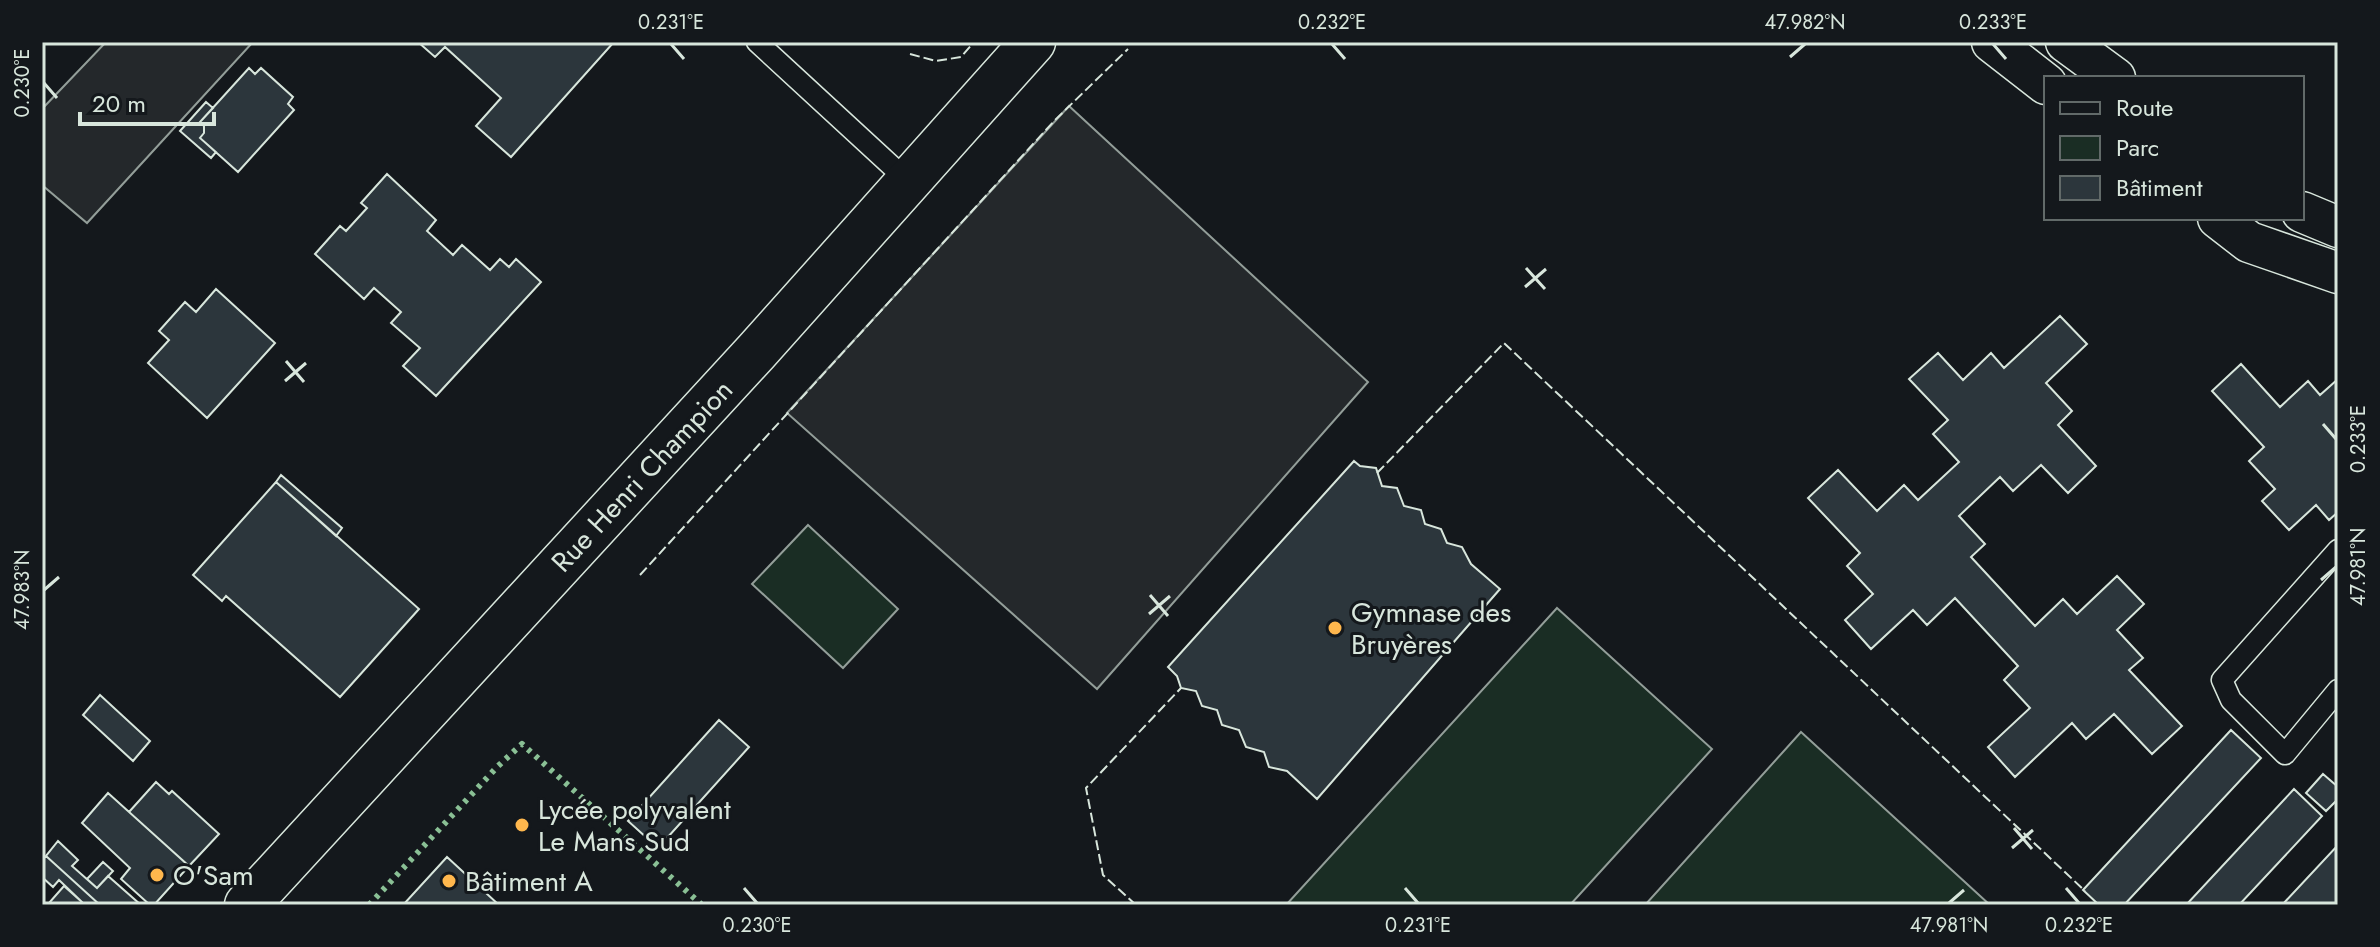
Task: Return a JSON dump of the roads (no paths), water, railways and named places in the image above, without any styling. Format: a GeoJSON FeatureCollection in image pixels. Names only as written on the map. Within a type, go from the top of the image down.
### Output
{"type":"FeatureCollection","features":[{"type":"Feature","properties":{"kind":"street","name":"Rue Henri Champion"},"geometry":{"type":"LineString","coordinates":[[247,905],[735,375],[1033,42]]}},
{"type":"Feature","properties":{"kind":"street"},"geometry":{"type":"LineString","coordinates":[[1992,42],[2044,82]]}},
{"type":"Feature","properties":{"kind":"street"},"geometry":{"type":"LineString","coordinates":[[2066,42],[2112,76]]}},
{"type":"Feature","properties":{"kind":"street"},"geometry":{"type":"LineString","coordinates":[[2304,213],[2338,227]]}},
{"type":"Feature","properties":{"kind":"street"},"geometry":{"type":"LineString","coordinates":[[2221,220],[2249,242],[2338,273]]}},
{"type":"Feature","properties":{"kind":"lane"},"geometry":{"type":"LineString","coordinates":[[757,42],[909,182]]}},
{"type":"Feature","properties":{"kind":"lane"},"geometry":{"type":"LineString","coordinates":[[2338,550],[2222,680],[2231,700],[2285,754],[2338,690]]}},
{"type":"Feature","properties":{"kind":"place","name":"Gymnase des Bruyères"},"geometry":{"type":"Point","coordinates":[1335,628]}},
{"type":"Feature","properties":{"kind":"place","name":"Lycée polyvalent Le Mans Sud"},"geometry":{"type":"Point","coordinates":[522,825]}},
{"type":"Feature","properties":{"kind":"place","name":"O'Sam"},"geometry":{"type":"Point","coordinates":[157,875]}},
{"type":"Feature","properties":{"kind":"place","name":"Bâtiment A"},"geometry":{"type":"Point","coordinates":[449,881]}}]}
